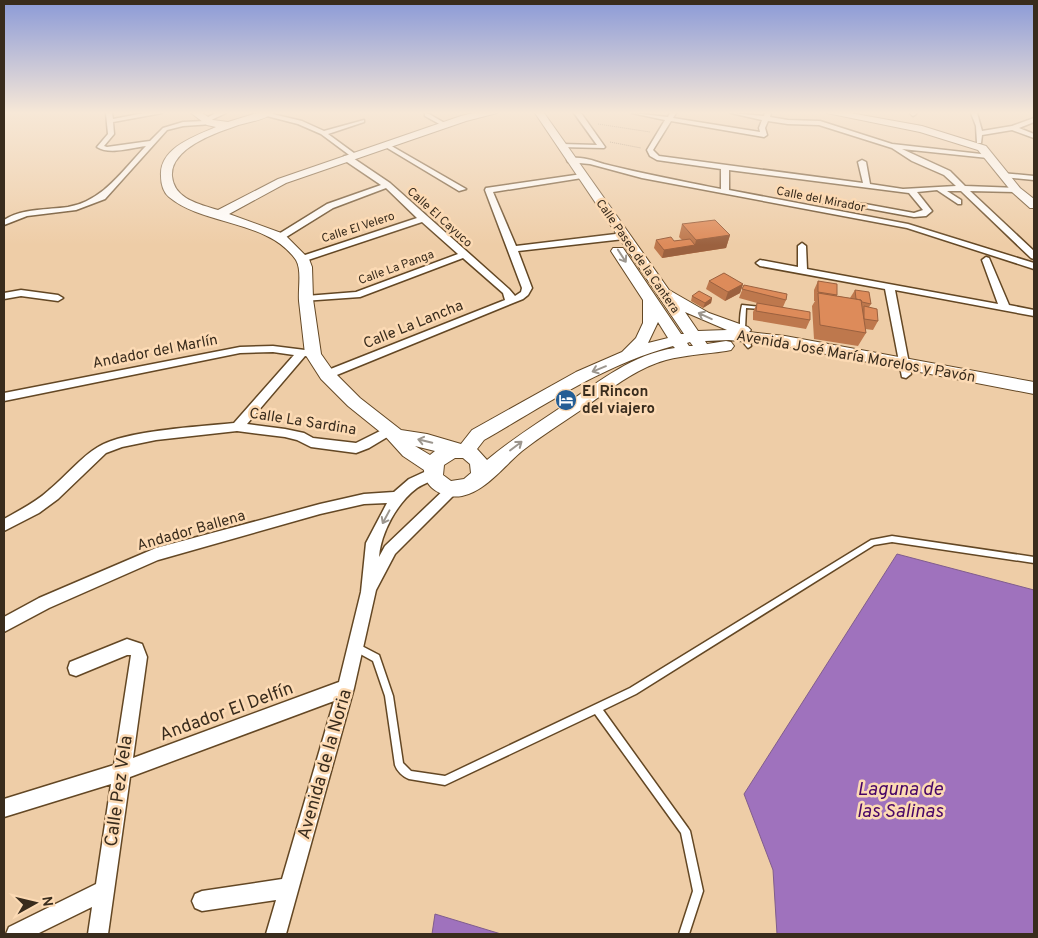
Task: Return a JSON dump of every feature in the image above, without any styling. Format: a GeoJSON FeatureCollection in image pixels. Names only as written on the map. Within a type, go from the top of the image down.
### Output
{"type":"FeatureCollection","features":[{"type":"Feature","properties":{"kind":"main road"},"geometry":{"type":"LineString","coordinates":[[218,215],[282,181],[351,157]]}},
{"type":"Feature","properties":{"kind":"main road","name":"Calle Paseo de la Cantera"},"geometry":{"type":"LineString","coordinates":[[561,157],[624,236],[698,342]]}},
{"type":"Feature","properties":{"kind":"main road","name":"Calle Paseo de la Cantera"},"geometry":{"type":"LineString","coordinates":[[570,157],[576,177],[610,238],[681,345]]}},
{"type":"Feature","properties":{"kind":"main road"},"geometry":{"type":"LineString","coordinates":[[1004,175],[1016,190],[1034,205]]}},
{"type":"Feature","properties":{"kind":"main road"},"geometry":{"type":"LineString","coordinates":[[653,280],[674,298],[700,314],[725,325],[745,337],[906,368],[1034,400]]}},
{"type":"Feature","properties":{"kind":"main road"},"geometry":{"type":"LineString","coordinates":[[624,359],[648,333],[652,315],[650,300]]}},
{"type":"Feature","properties":{"kind":"main road"},"geometry":{"type":"LineString","coordinates":[[433,469],[441,456],[460,451],[478,435],[582,376],[647,348],[698,342],[733,345],[745,337]]}},
{"type":"Feature","properties":{"kind":"main road"},"geometry":{"type":"LineString","coordinates":[[393,433],[409,451],[433,469],[436,481],[441,485],[454,489],[468,486],[516,446],[624,372],[681,345]]}},
{"type":"Feature","properties":{"kind":"main road"},"geometry":{"type":"LineString","coordinates":[[393,433],[476,456],[481,472],[479,477]]}},
{"type":"Feature","properties":{"kind":"street"},"geometry":{"type":"LineString","coordinates":[[4,223],[9,219],[27,214],[70,209],[102,197],[138,157]]}},
{"type":"Feature","properties":{"kind":"street"},"geometry":{"type":"LineString","coordinates":[[172,157],[166,169],[167,185],[172,194],[192,205],[280,237],[302,259],[305,267],[308,354],[354,402],[393,433]]}},
{"type":"Feature","properties":{"kind":"street","name":"Calle El Cayuco"},"geometry":{"type":"LineString","coordinates":[[351,157],[387,185],[506,291],[510,296],[510,300]]}},
{"type":"Feature","properties":{"kind":"street"},"geometry":{"type":"LineString","coordinates":[[407,157],[462,188]]}},
{"type":"Feature","properties":{"kind":"street"},"geometry":{"type":"LineString","coordinates":[[656,157],[725,168],[813,189],[865,206],[923,214],[928,211],[912,190]]}},
{"type":"Feature","properties":{"kind":"street"},"geometry":{"type":"LineString","coordinates":[[910,157],[947,173],[1034,256]]}},
{"type":"Feature","properties":{"kind":"street"},"geometry":{"type":"LineString","coordinates":[[989,157],[1004,175],[1034,178]]}},
{"type":"Feature","properties":{"kind":"street","name":"Calle del Mirador"},"geometry":{"type":"LineString","coordinates":[[572,160],[590,162],[642,176],[936,233],[994,255],[1034,266]]}},
{"type":"Feature","properties":{"kind":"street"},"geometry":{"type":"LineString","coordinates":[[862,162],[867,186]]}},
{"type":"Feature","properties":{"kind":"street"},"geometry":{"type":"LineString","coordinates":[[725,168],[725,191]]}},
{"type":"Feature","properties":{"kind":"street"},"geometry":{"type":"LineString","coordinates":[[576,177],[489,190],[513,249],[624,236]]}},
{"type":"Feature","properties":{"kind":"street"},"geometry":{"type":"LineString","coordinates":[[280,237],[330,206],[387,185]]}},
{"type":"Feature","properties":{"kind":"street"},"geometry":{"type":"LineString","coordinates":[[813,189],[867,186],[903,191],[939,188],[1016,190]]}},
{"type":"Feature","properties":{"kind":"street"},"geometry":{"type":"LineString","coordinates":[[939,188],[958,202]]}},
{"type":"Feature","properties":{"kind":"street"},"geometry":{"type":"LineString","coordinates":[[809,209],[813,189]]}},
{"type":"Feature","properties":{"kind":"street","name":"Calle El Velero"},"geometry":{"type":"LineString","coordinates":[[302,259],[423,219]]}},
{"type":"Feature","properties":{"kind":"street"},"geometry":{"type":"LineString","coordinates":[[802,246],[802,271]]}},
{"type":"Feature","properties":{"kind":"street","name":"Calle La Lancha"},"geometry":{"type":"LineString","coordinates":[[327,375],[526,293],[527,288],[513,249]]}},
{"type":"Feature","properties":{"kind":"street","name":"Calle La Panga"},"geometry":{"type":"LineString","coordinates":[[306,299],[357,295],[464,255]]}},
{"type":"Feature","properties":{"kind":"street"},"geometry":{"type":"LineString","coordinates":[[986,260],[1005,308]]}},
{"type":"Feature","properties":{"kind":"street"},"geometry":{"type":"LineString","coordinates":[[760,263],[1034,313]]}},
{"type":"Feature","properties":{"kind":"street"},"geometry":{"type":"LineString","coordinates":[[889,286],[906,368]]}},
{"type":"Feature","properties":{"kind":"street"},"geometry":{"type":"LineString","coordinates":[[4,296],[22,293],[58,298]]}},
{"type":"Feature","properties":{"kind":"street","name":"Avenida José María Morelos y Pavón"},"geometry":{"type":"LineString","coordinates":[[745,337],[785,341],[906,368],[1034,388]]}},
{"type":"Feature","properties":{"kind":"street","name":"Andador del Marlín"},"geometry":{"type":"LineString","coordinates":[[4,396],[240,350],[264,348],[308,354]]}},
{"type":"Feature","properties":{"kind":"street"},"geometry":{"type":"LineString","coordinates":[[237,427],[308,354]]}},
{"type":"Feature","properties":{"kind":"street","name":"Calle La Sardina"},"geometry":{"type":"LineString","coordinates":[[4,525],[34,510],[54,495],[102,450],[120,443],[156,436],[237,427],[285,432],[300,436],[311,442],[356,448],[393,433]]}},
{"type":"Feature","properties":{"kind":"street","name":"Avenida de la Noria"},"geometry":{"type":"LineString","coordinates":[[276,934],[346,688],[368,592],[373,543],[398,497],[433,469]]}},
{"type":"Feature","properties":{"kind":"street","name":"Avenida de la Noria"},"geometry":{"type":"LineString","coordinates":[[368,592],[390,550],[454,489]]}},
{"type":"Feature","properties":{"kind":"street","name":"Andador Ballena"},"geometry":{"type":"LineString","coordinates":[[4,625],[44,603],[156,554],[338,505],[364,499],[398,497]]}},
{"type":"Feature","properties":{"kind":"street","name":"Calle Pez Vela"},"geometry":{"type":"LineString","coordinates":[[76,668],[127,647],[136,649],[139,657],[120,772],[98,934]]}},
{"type":"Feature","properties":{"kind":"street","name":"Andador El Delfín"},"geometry":{"type":"LineString","coordinates":[[4,808],[120,772],[346,688]]}},
{"type":"Feature","properties":{"kind":"street"},"geometry":{"type":"LineString","coordinates":[[202,901],[289,888]]}},
{"type":"Feature","properties":{"kind":"street"},"geometry":{"type":"LineString","coordinates":[[16,934],[104,890]]}},
{"type":"Feature","properties":{"kind":"lane"},"geometry":{"type":"LineString","coordinates":[[745,337],[744,306],[764,309]]}},
{"type":"Feature","properties":{"kind":"lane"},"geometry":{"type":"LineString","coordinates":[[355,646],[376,658],[389,696],[398,765],[409,775],[445,781],[632,691],[873,542],[892,539],[1034,560]]}},
{"type":"Feature","properties":{"kind":"lane"},"geometry":{"type":"LineString","coordinates":[[596,708],[685,831],[698,891],[684,934]]}},
{"type":"Feature","properties":{"kind":"water","name":"Laguna de las Salinas"},"geometry":{"type":"Polygon","coordinates":[[[897,554],[1034,590],[1034,934],[777,934],[773,870],[744,794],[897,554]]]}},
{"type":"Feature","properties":{"kind":"water"},"geometry":{"type":"Polygon","coordinates":[[[435,914],[501,934],[432,934],[435,914]]]}},
{"type":"Feature","properties":{"kind":"building"},"geometry":{"type":"Polygon","coordinates":[[[715,220],[730,235],[696,240],[682,224],[715,220]]]}},
{"type":"Feature","properties":{"kind":"building"},"geometry":{"type":"Polygon","coordinates":[[[671,237],[674,241],[690,239],[695,245],[664,250],[656,240],[671,237]]]}},
{"type":"Feature","properties":{"kind":"building"},"geometry":{"type":"Polygon","coordinates":[[[724,273],[743,284],[728,292],[709,281],[724,273]]]}},
{"type":"Feature","properties":{"kind":"building"},"geometry":{"type":"Polygon","coordinates":[[[818,281],[837,284],[837,295],[818,292],[818,281]]]}},
{"type":"Feature","properties":{"kind":"building"},"geometry":{"type":"Polygon","coordinates":[[[744,285],[787,294],[786,300],[742,289],[744,285]]]}},
{"type":"Feature","properties":{"kind":"building"},"geometry":{"type":"Polygon","coordinates":[[[855,290],[869,292],[871,304],[856,299],[855,290]]]}},
{"type":"Feature","properties":{"kind":"building"},"geometry":{"type":"Polygon","coordinates":[[[699,291],[712,298],[705,303],[692,296],[699,291]]]}},
{"type":"Feature","properties":{"kind":"building"},"geometry":{"type":"Polygon","coordinates":[[[818,293],[861,300],[866,333],[820,325],[818,293]]]}},
{"type":"Feature","properties":{"kind":"building"},"geometry":{"type":"Polygon","coordinates":[[[757,303],[810,312],[810,320],[756,311],[757,303]]]}},
{"type":"Feature","properties":{"kind":"building"},"geometry":{"type":"Polygon","coordinates":[[[864,306],[877,309],[878,321],[864,319],[864,306]]]}},
{"type":"Feature","properties":{"kind":"place","name":"El Rincon del viajero"},"geometry":{"type":"Point","coordinates":[566,400]}}]}
